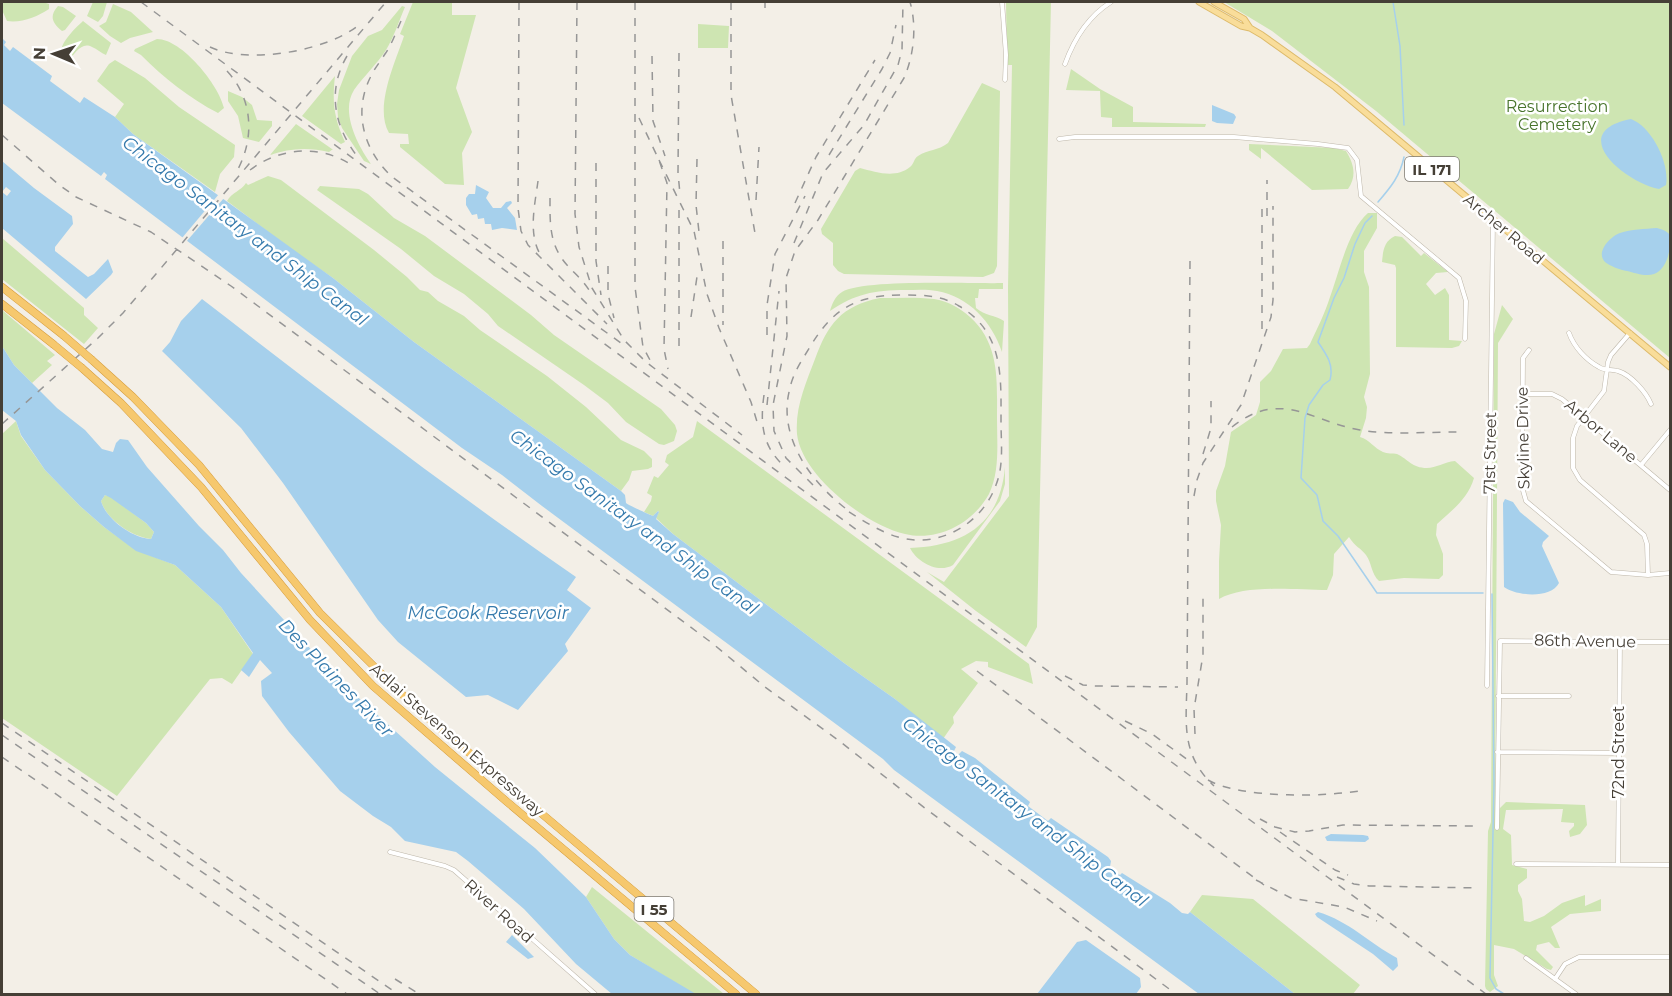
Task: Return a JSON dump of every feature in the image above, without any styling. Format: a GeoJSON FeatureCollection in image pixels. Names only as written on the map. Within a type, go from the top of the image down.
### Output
{"type":"FeatureCollection","features":[{"type":"Feature","properties":{"kind":"highway","name":"Adlai Stevenson Expressway"},"geometry":{"type":"LineString","coordinates":[[2,287],[63,335],[133,397],[199,465],[320,613],[416,708],[756,994]]}},
{"type":"Feature","properties":{"kind":"highway","name":"Adlai Stevenson Expressway"},"geometry":{"type":"LineString","coordinates":[[2,304],[82,368],[121,403],[201,487],[310,620],[373,686],[736,994]]}},
{"type":"Feature","properties":{"kind":"main road","name":"Archer Road"},"geometry":{"type":"LineString","coordinates":[[1199,2],[1241,26],[1250,28]]}},
{"type":"Feature","properties":{"kind":"main road","name":"Archer Road"},"geometry":{"type":"LineString","coordinates":[[1214,2],[1244,19],[1250,28],[1335,87],[1671,367]]}},
{"type":"Feature","properties":{"kind":"street"},"geometry":{"type":"LineString","coordinates":[[1002,2],[1005,80]]}},
{"type":"Feature","properties":{"kind":"street"},"geometry":{"type":"LineString","coordinates":[[1065,64],[1079,34],[1095,14],[1111,2]]}},
{"type":"Feature","properties":{"kind":"street"},"geometry":{"type":"LineString","coordinates":[[1059,139],[1075,137],[1234,137],[1348,148],[1357,160],[1361,196],[1459,278],[1466,301],[1465,339]]}},
{"type":"Feature","properties":{"kind":"street","name":"71st Street"},"geometry":{"type":"LineString","coordinates":[[1487,687],[1493,220]]}},
{"type":"Feature","properties":{"kind":"street"},"geometry":{"type":"LineString","coordinates":[[1569,333],[1573,345],[1600,368],[1617,371],[1626,376],[1647,394],[1651,404]]}},
{"type":"Feature","properties":{"kind":"street"},"geometry":{"type":"LineString","coordinates":[[1630,333],[1611,355],[1606,370],[1604,391],[1577,426],[1573,438],[1574,471],[1580,480],[1644,535],[1648,547],[1648,574]]}},
{"type":"Feature","properties":{"kind":"street","name":"Skyline Drive"},"geometry":{"type":"LineString","coordinates":[[1529,350],[1523,358],[1522,487],[1526,501],[1607,570],[1618,574],[1671,573]]}},
{"type":"Feature","properties":{"kind":"street","name":"Arbor Lane"},"geometry":{"type":"LineString","coordinates":[[1523,394],[1556,395],[1671,490]]}},
{"type":"Feature","properties":{"kind":"street"},"geometry":{"type":"LineString","coordinates":[[1641,465],[1671,430]]}},
{"type":"Feature","properties":{"kind":"street","name":"72nd Street"},"geometry":{"type":"LineString","coordinates":[[1618,864],[1620,640]]}},
{"type":"Feature","properties":{"kind":"street","name":"86th Avenue"},"geometry":{"type":"LineString","coordinates":[[1498,696],[1500,641],[1671,642]]}},
{"type":"Feature","properties":{"kind":"street"},"geometry":{"type":"LineString","coordinates":[[1497,828],[1498,696],[1569,696]]}},
{"type":"Feature","properties":{"kind":"street"},"geometry":{"type":"LineString","coordinates":[[1497,752],[1618,753]]}},
{"type":"Feature","properties":{"kind":"street","name":"River Road"},"geometry":{"type":"LineString","coordinates":[[390,852],[454,870],[595,994]]}},
{"type":"Feature","properties":{"kind":"street"},"geometry":{"type":"LineString","coordinates":[[1516,864],[1671,865]]}},
{"type":"Feature","properties":{"kind":"street"},"geometry":{"type":"LineString","coordinates":[[1555,979],[1565,964],[1580,957],[1671,957]]}},
{"type":"Feature","properties":{"kind":"street"},"geometry":{"type":"LineString","coordinates":[[1527,958],[1576,994]]}},
{"type":"Feature","properties":{"kind":"green space"},"geometry":{"type":"Polygon","coordinates":[[[2,2],[43,2],[49,4],[49,9],[29,19],[7,21],[2,10],[2,2]]]}},
{"type":"Feature","properties":{"kind":"green space"},"geometry":{"type":"Polygon","coordinates":[[[93,2],[107,2],[103,16],[98,22],[87,16],[93,2]]]}},
{"type":"Feature","properties":{"kind":"green space"},"geometry":{"type":"Polygon","coordinates":[[[413,2],[452,2],[452,15],[476,15],[456,88],[472,132],[462,153],[464,185],[445,184],[400,147],[400,144],[409,144],[408,134],[389,133],[385,122],[385,98],[391,72],[404,36],[400,34],[413,2]]]}},
{"type":"Feature","properties":{"kind":"green space"},"geometry":{"type":"Polygon","coordinates":[[[1006,2],[1051,2],[1037,627],[1026,647],[927,572],[944,582],[1009,496],[1008,287],[1012,65],[1007,65],[1006,2]]]}},
{"type":"Feature","properties":{"kind":"green space","name":"Resurrection Cemetery"},"geometry":{"type":"Polygon","coordinates":[[[1224,2],[1670,2],[1670,358],[1376,111],[1272,31],[1224,2]]]}},
{"type":"Feature","properties":{"kind":"green space"},"geometry":{"type":"Polygon","coordinates":[[[113,4],[131,12],[153,32],[130,38],[121,43],[110,36],[99,26],[106,22],[113,4]]]}},
{"type":"Feature","properties":{"kind":"green space"},"geometry":{"type":"Polygon","coordinates":[[[58,6],[76,16],[62,31],[53,19],[53,13],[58,6]]]}},
{"type":"Feature","properties":{"kind":"green space"},"geometry":{"type":"Polygon","coordinates":[[[402,6],[405,7],[389,45],[354,90],[350,99],[352,128],[371,164],[364,161],[342,128],[338,117],[339,90],[352,56],[368,36],[382,30],[402,6]]]}},
{"type":"Feature","properties":{"kind":"green space"},"geometry":{"type":"Polygon","coordinates":[[[83,21],[111,43],[106,55],[92,47],[85,46],[67,61],[60,59],[64,43],[83,21]]]}},
{"type":"Feature","properties":{"kind":"green space"},"geometry":{"type":"Polygon","coordinates":[[[698,24],[729,26],[728,48],[698,48],[698,24]]]}},
{"type":"Feature","properties":{"kind":"green space"},"geometry":{"type":"Polygon","coordinates":[[[157,39],[167,41],[177,47],[198,65],[215,88],[224,108],[218,113],[197,101],[134,51],[157,39]]]}},
{"type":"Feature","properties":{"kind":"green space"},"geometry":{"type":"Polygon","coordinates":[[[115,60],[145,78],[179,107],[235,145],[234,157],[220,174],[215,192],[133,134],[115,117],[124,104],[97,81],[109,64],[115,60]]]}},
{"type":"Feature","properties":{"kind":"green space"},"geometry":{"type":"Polygon","coordinates":[[[1071,69],[1100,89],[1133,107],[1133,122],[1206,124],[1205,127],[1112,127],[1112,118],[1101,117],[1100,91],[1066,90],[1071,69]]]}},
{"type":"Feature","properties":{"kind":"green space"},"geometry":{"type":"Polygon","coordinates":[[[335,76],[335,110],[345,142],[341,144],[302,116],[335,76]]]}},
{"type":"Feature","properties":{"kind":"green space"},"geometry":{"type":"Polygon","coordinates":[[[982,83],[1000,91],[997,266],[994,273],[983,277],[844,274],[838,271],[833,265],[833,243],[822,234],[821,229],[855,171],[860,168],[885,174],[898,173],[910,167],[922,154],[948,143],[982,83]]]}},
{"type":"Feature","properties":{"kind":"green space"},"geometry":{"type":"Polygon","coordinates":[[[228,91],[242,97],[252,105],[257,120],[272,121],[272,126],[259,142],[243,138],[238,116],[228,101],[228,91]]]}},
{"type":"Feature","properties":{"kind":"green space"},"geometry":{"type":"Polygon","coordinates":[[[296,124],[333,149],[329,152],[299,149],[270,155],[296,124]]]}},
{"type":"Feature","properties":{"kind":"green space"},"geometry":{"type":"Polygon","coordinates":[[[1249,144],[1334,148],[1346,151],[1353,165],[1353,179],[1348,189],[1312,190],[1261,148],[1261,159],[1249,150],[1249,144]]]}},
{"type":"Feature","properties":{"kind":"green space"},"geometry":{"type":"Polygon","coordinates":[[[268,176],[281,180],[374,250],[420,290],[428,292],[438,301],[464,316],[480,330],[547,376],[586,407],[621,440],[644,451],[652,459],[652,467],[632,471],[621,491],[414,342],[333,278],[227,201],[246,183],[248,185],[268,176]]]}},
{"type":"Feature","properties":{"kind":"green space"},"geometry":{"type":"Polygon","coordinates":[[[320,186],[359,189],[368,194],[394,218],[425,236],[531,315],[554,335],[661,409],[675,425],[677,431],[674,441],[664,445],[659,444],[626,422],[608,403],[584,385],[498,326],[488,314],[464,294],[434,276],[401,249],[317,190],[320,186]]]}},
{"type":"Feature","properties":{"kind":"green space"},"geometry":{"type":"Polygon","coordinates":[[[1368,213],[1377,213],[1377,228],[1364,251],[1364,272],[1369,287],[1370,374],[1364,397],[1367,407],[1366,418],[1360,437],[1383,452],[1397,454],[1418,467],[1430,468],[1455,461],[1474,478],[1464,498],[1437,524],[1436,535],[1443,554],[1443,575],[1439,579],[1404,578],[1379,581],[1366,555],[1349,537],[1334,554],[1333,575],[1327,590],[1243,591],[1219,599],[1221,525],[1216,491],[1225,466],[1231,432],[1256,415],[1260,402],[1260,382],[1271,371],[1283,349],[1307,348],[1310,344],[1326,309],[1345,252],[1355,230],[1368,213]]]}},
{"type":"Feature","properties":{"kind":"green space"},"geometry":{"type":"Polygon","coordinates":[[[1395,236],[1402,237],[1421,256],[1424,253],[1448,272],[1436,273],[1426,284],[1435,295],[1445,288],[1449,295],[1449,340],[1462,341],[1459,346],[1452,348],[1396,347],[1396,268],[1395,265],[1382,262],[1386,244],[1395,236]]]}},
{"type":"Feature","properties":{"kind":"green space"},"geometry":{"type":"Polygon","coordinates":[[[2,238],[84,308],[84,315],[98,328],[84,344],[2,279],[2,238]]]}},
{"type":"Feature","properties":{"kind":"green space"},"geometry":{"type":"Polygon","coordinates":[[[1003,283],[1003,289],[979,289],[978,298],[975,298],[976,308],[1004,321],[1002,352],[992,331],[978,312],[959,299],[937,291],[874,292],[857,297],[830,311],[837,296],[842,292],[872,285],[1003,283]]]}},
{"type":"Feature","properties":{"kind":"green space"},"geometry":{"type":"Polygon","coordinates":[[[880,298],[934,299],[954,305],[980,328],[992,351],[996,377],[997,447],[993,485],[974,514],[942,533],[917,536],[905,534],[873,521],[855,510],[823,482],[801,450],[797,424],[802,395],[825,336],[838,318],[846,312],[867,301],[880,298]]]}},
{"type":"Feature","properties":{"kind":"green space"},"geometry":{"type":"Polygon","coordinates":[[[1502,305],[1513,319],[1498,343],[1495,806],[1499,809],[1506,802],[1585,805],[1587,825],[1580,834],[1570,837],[1569,831],[1574,823],[1561,822],[1563,809],[1506,810],[1503,829],[1511,835],[1512,865],[1527,869],[1527,878],[1518,885],[1524,921],[1530,922],[1544,916],[1562,903],[1585,895],[1585,906],[1601,899],[1601,911],[1570,914],[1551,927],[1560,948],[1555,948],[1549,942],[1537,945],[1536,950],[1553,967],[1551,970],[1514,949],[1494,945],[1494,975],[1498,986],[1490,992],[1485,986],[1488,831],[1491,822],[1494,334],[1502,305]]]}},
{"type":"Feature","properties":{"kind":"green space"},"geometry":{"type":"Polygon","coordinates":[[[2,310],[55,355],[47,361],[52,365],[32,383],[14,365],[2,346],[2,310]]]}},
{"type":"Feature","properties":{"kind":"green space"},"geometry":{"type":"Polygon","coordinates":[[[16,421],[21,436],[45,470],[80,506],[136,550],[175,565],[221,607],[253,654],[232,684],[222,678],[210,679],[117,796],[2,718],[2,434],[16,421]]]}},
{"type":"Feature","properties":{"kind":"green space"},"geometry":{"type":"Polygon","coordinates":[[[697,421],[1029,664],[1033,684],[988,667],[988,662],[976,661],[961,669],[978,683],[953,717],[954,723],[943,739],[895,699],[673,534],[656,518],[658,511],[653,516],[644,512],[651,501],[652,496],[647,493],[654,476],[658,478],[669,465],[665,462],[667,455],[693,437],[697,421]]]}},
{"type":"Feature","properties":{"kind":"green space"},"geometry":{"type":"Polygon","coordinates":[[[1005,467],[1005,484],[1000,501],[953,565],[935,567],[923,562],[913,553],[910,548],[946,543],[962,537],[987,518],[996,504],[1002,487],[1005,467]]]}},
{"type":"Feature","properties":{"kind":"green space"},"geometry":{"type":"Polygon","coordinates":[[[105,495],[146,523],[154,532],[151,539],[128,531],[114,520],[101,501],[105,495]]]}},
{"type":"Feature","properties":{"kind":"green space"},"geometry":{"type":"Polygon","coordinates":[[[592,887],[724,994],[694,994],[630,955],[614,939],[586,897],[592,887]]]}},
{"type":"Feature","properties":{"kind":"green space"},"geometry":{"type":"Polygon","coordinates":[[[1202,895],[1253,899],[1360,985],[1353,994],[1295,994],[1190,912],[1202,895]]]}},
{"type":"Feature","properties":{"kind":"water","name":"Chicago Sanitary and Ship Canal"},"geometry":{"type":"Polygon","coordinates":[[[2,38],[6,42],[4,45],[10,51],[13,47],[52,76],[50,81],[80,103],[84,97],[115,117],[133,134],[333,278],[414,342],[621,491],[625,495],[626,503],[653,516],[658,511],[656,519],[673,534],[895,699],[956,747],[954,751],[958,755],[962,751],[975,758],[1030,802],[1028,806],[1048,821],[1051,818],[1108,857],[1111,861],[1110,867],[1120,875],[1122,873],[1182,913],[1190,912],[1295,994],[1199,994],[894,770],[883,759],[502,475],[462,448],[105,179],[107,175],[104,172],[101,176],[2,103],[2,38]]]}},
{"type":"Feature","properties":{"kind":"water"},"geometry":{"type":"Polygon","coordinates":[[[1212,105],[1234,114],[1236,117],[1233,124],[1212,121],[1212,105]]]}},
{"type":"Feature","properties":{"kind":"water"},"geometry":{"type":"Polygon","coordinates":[[[1631,119],[1646,130],[1662,157],[1667,176],[1666,185],[1659,189],[1645,185],[1617,167],[1607,156],[1602,145],[1603,134],[1612,125],[1631,119]]]}},
{"type":"Feature","properties":{"kind":"water"},"geometry":{"type":"Polygon","coordinates":[[[2,161],[72,216],[73,224],[55,247],[55,251],[88,277],[108,259],[113,272],[86,299],[2,228],[2,192],[2,161]],[[6,187],[2,192],[7,196],[11,191],[6,187]]]}},
{"type":"Feature","properties":{"kind":"water"},"geometry":{"type":"Polygon","coordinates":[[[476,185],[489,192],[486,198],[493,208],[501,208],[506,202],[511,201],[512,203],[507,208],[515,218],[517,230],[502,228],[492,230],[491,224],[485,224],[484,218],[478,219],[477,214],[472,215],[466,205],[466,198],[469,194],[475,194],[476,185]]]}},
{"type":"Feature","properties":{"kind":"water"},"geometry":{"type":"Polygon","coordinates":[[[1657,228],[1669,234],[1670,245],[1666,262],[1654,274],[1644,275],[1621,270],[1602,258],[1605,245],[1616,235],[1657,228]]]}},
{"type":"Feature","properties":{"kind":"water","name":"McCook Reservoir"},"geometry":{"type":"Polygon","coordinates":[[[202,299],[341,406],[576,577],[567,590],[591,608],[565,644],[568,651],[518,710],[488,695],[466,697],[398,642],[378,620],[283,483],[241,428],[162,351],[170,342],[181,321],[202,299]]]}},
{"type":"Feature","properties":{"kind":"water","name":"Des Plaines River"},"geometry":{"type":"Polygon","coordinates":[[[2,346],[14,365],[57,408],[85,430],[102,449],[113,452],[120,439],[128,440],[147,467],[340,681],[435,767],[535,848],[586,897],[614,939],[630,955],[696,994],[612,994],[576,964],[524,909],[456,852],[405,841],[391,827],[340,791],[289,732],[262,696],[261,681],[272,673],[260,660],[249,677],[241,670],[253,653],[221,607],[175,565],[136,551],[80,506],[45,470],[21,435],[16,421],[2,410],[2,346]],[[105,495],[101,501],[114,521],[136,535],[151,539],[154,532],[146,523],[105,495]]]}},
{"type":"Feature","properties":{"kind":"water"},"geometry":{"type":"Polygon","coordinates":[[[1505,499],[1513,502],[1520,512],[1549,536],[1542,546],[1559,583],[1549,592],[1525,594],[1504,587],[1503,503],[1505,499]]]}},
{"type":"Feature","properties":{"kind":"water"},"geometry":{"type":"Polygon","coordinates":[[[1331,834],[1363,835],[1368,836],[1369,839],[1365,842],[1327,841],[1325,837],[1331,834]]]}},
{"type":"Feature","properties":{"kind":"water"},"geometry":{"type":"Polygon","coordinates":[[[1318,912],[1339,921],[1397,958],[1398,966],[1393,971],[1373,954],[1317,917],[1315,914],[1318,912]]]}},
{"type":"Feature","properties":{"kind":"water"},"geometry":{"type":"Polygon","coordinates":[[[512,935],[534,957],[528,959],[506,942],[512,935]]]}},
{"type":"Feature","properties":{"kind":"water"},"geometry":{"type":"Polygon","coordinates":[[[1086,940],[1140,978],[1141,987],[1136,994],[1037,994],[1077,942],[1086,940]]]}},
{"type":"Feature","properties":{"kind":"pier"},"geometry":{"type":"Polygon","coordinates":[[[219,194],[224,198],[186,242],[182,238],[219,194]]]}},
{"type":"Feature","properties":{"kind":"waterway"},"geometry":{"type":"LineString","coordinates":[[1393,2],[1400,46],[1404,125]]}},
{"type":"Feature","properties":{"kind":"waterway"},"geometry":{"type":"LineString","coordinates":[[1378,202],[1394,181],[1404,157]]}},
{"type":"Feature","properties":{"kind":"waterway"},"geometry":{"type":"LineString","coordinates":[[1372,216],[1365,223],[1355,244],[1318,342],[1329,360],[1331,375],[1330,380],[1323,385],[1309,405],[1305,418],[1301,478],[1317,495],[1323,521],[1338,536],[1377,593],[1483,593]]}},
{"type":"Feature","properties":{"kind":"waterway"},"geometry":{"type":"LineString","coordinates":[[1492,594],[1494,784],[1490,978],[1496,989],[1504,994]]}},
{"type":"Feature","properties":{"kind":"railway"},"geometry":{"type":"LineString","coordinates":[[141,2],[1486,994]]}},
{"type":"Feature","properties":{"kind":"railway"},"geometry":{"type":"LineString","coordinates":[[2,424],[123,313],[386,2]]}},
{"type":"Feature","properties":{"kind":"railway"},"geometry":{"type":"LineString","coordinates":[[519,2],[518,208],[521,231],[528,245],[607,324]]}},
{"type":"Feature","properties":{"kind":"railway"},"geometry":{"type":"LineString","coordinates":[[577,2],[575,214],[579,247],[592,288],[624,340],[646,362],[742,435]]}},
{"type":"Feature","properties":{"kind":"railway"},"geometry":{"type":"LineString","coordinates":[[635,2],[635,287],[643,347],[651,362]]}},
{"type":"Feature","properties":{"kind":"railway"},"geometry":{"type":"LineString","coordinates":[[731,2],[731,95],[756,239]]}},
{"type":"Feature","properties":{"kind":"railway"},"geometry":{"type":"LineString","coordinates":[[765,2],[765,8]]}},
{"type":"Feature","properties":{"kind":"railway"},"geometry":{"type":"LineString","coordinates":[[794,243],[823,173],[864,125],[898,65],[902,50],[903,2]]}},
{"type":"Feature","properties":{"kind":"railway"},"geometry":{"type":"LineString","coordinates":[[813,485],[786,458],[774,431],[773,405],[787,336],[786,278],[795,251],[818,220],[904,78],[913,40],[910,2]]}},
{"type":"Feature","properties":{"kind":"railway"},"geometry":{"type":"LineString","coordinates":[[401,21],[390,46],[372,75],[362,104],[364,130],[374,155],[391,176],[625,346]]}},
{"type":"Feature","properties":{"kind":"railway"},"geometry":{"type":"LineString","coordinates":[[210,47],[245,55],[287,52],[329,42],[360,24]]}},
{"type":"Feature","properties":{"kind":"railway"},"geometry":{"type":"LineString","coordinates":[[829,155],[882,69],[890,53],[896,25]]}},
{"type":"Feature","properties":{"kind":"railway"},"geometry":{"type":"LineString","coordinates":[[679,53],[678,173],[680,194]]}},
{"type":"Feature","properties":{"kind":"railway"},"geometry":{"type":"LineString","coordinates":[[347,56],[337,82],[336,108],[343,132],[357,156]]}},
{"type":"Feature","properties":{"kind":"railway"},"geometry":{"type":"LineString","coordinates":[[652,56],[653,121],[665,156]]}},
{"type":"Feature","properties":{"kind":"railway"},"geometry":{"type":"LineString","coordinates":[[795,203],[816,157],[875,60]]}},
{"type":"Feature","properties":{"kind":"railway"},"geometry":{"type":"LineString","coordinates":[[227,71],[242,94],[249,119],[247,145],[237,171]]}},
{"type":"Feature","properties":{"kind":"railway"},"geometry":{"type":"LineString","coordinates":[[639,118],[667,183],[664,349],[668,369]]}},
{"type":"Feature","properties":{"kind":"railway"},"geometry":{"type":"LineString","coordinates":[[2,135],[76,197],[151,232],[231,286],[712,643],[765,687],[838,740],[926,809],[1176,994]]}},
{"type":"Feature","properties":{"kind":"railway"},"geometry":{"type":"LineString","coordinates":[[756,200],[759,147]]}},
{"type":"Feature","properties":{"kind":"railway"},"geometry":{"type":"LineString","coordinates":[[250,170],[273,157],[299,151],[325,153],[350,164]]}},
{"type":"Feature","properties":{"kind":"railway"},"geometry":{"type":"LineString","coordinates":[[697,159],[696,205],[699,232]]}},
{"type":"Feature","properties":{"kind":"railway"},"geometry":{"type":"LineString","coordinates":[[659,160],[694,231],[707,294],[751,402],[758,425]]}},
{"type":"Feature","properties":{"kind":"railway"},"geometry":{"type":"LineString","coordinates":[[596,163],[596,261],[601,295]]}},
{"type":"Feature","properties":{"kind":"railway"},"geometry":{"type":"LineString","coordinates":[[1267,180],[1267,216]]}},
{"type":"Feature","properties":{"kind":"railway"},"geometry":{"type":"LineString","coordinates":[[538,181],[533,228],[540,254]]}},
{"type":"Feature","properties":{"kind":"railway"},"geometry":{"type":"LineString","coordinates":[[767,335],[767,305],[775,254],[805,196]]}},
{"type":"Feature","properties":{"kind":"railway"},"geometry":{"type":"LineString","coordinates":[[550,198],[551,225],[557,250],[589,290]]}},
{"type":"Feature","properties":{"kind":"railway"},"geometry":{"type":"LineString","coordinates":[[679,205],[679,346]]}},
{"type":"Feature","properties":{"kind":"railway"},"geometry":{"type":"LineString","coordinates":[[1262,206],[1262,329]]}},
{"type":"Feature","properties":{"kind":"railway"},"geometry":{"type":"LineString","coordinates":[[1194,496],[1203,463],[1241,405],[1271,317],[1273,206]]}},
{"type":"Feature","properties":{"kind":"railway"},"geometry":{"type":"LineString","coordinates":[[723,241],[723,325]]}},
{"type":"Feature","properties":{"kind":"railway"},"geometry":{"type":"LineString","coordinates":[[1190,261],[1186,725],[1196,763],[1214,786]]}},
{"type":"Feature","properties":{"kind":"railway"},"geometry":{"type":"LineString","coordinates":[[608,266],[608,294],[614,318]]}},
{"type":"Feature","properties":{"kind":"railway"},"geometry":{"type":"LineString","coordinates":[[691,317],[698,270]]}},
{"type":"Feature","properties":{"kind":"railway"},"geometry":{"type":"LineString","coordinates":[[767,405],[779,291]]}},
{"type":"Feature","properties":{"kind":"railway"},"geometry":{"type":"LineString","coordinates":[[845,508],[819,484],[808,470],[792,439],[787,406],[791,382],[801,362],[828,322],[837,313],[859,301],[886,296],[917,295],[952,302],[974,317],[985,329],[992,342],[1000,372],[1001,462],[999,477],[989,499],[970,522],[943,536],[929,539],[913,540],[891,535],[846,510]]}},
{"type":"Feature","properties":{"kind":"railway"},"geometry":{"type":"LineString","coordinates":[[764,395],[762,415],[764,434],[771,450],[784,466]]}},
{"type":"Feature","properties":{"kind":"railway"},"geometry":{"type":"LineString","coordinates":[[1203,454],[1211,428],[1211,401]]}},
{"type":"Feature","properties":{"kind":"railway"},"geometry":{"type":"LineString","coordinates":[[1232,427],[1266,410],[1281,409],[1372,432],[1458,432]]}},
{"type":"Feature","properties":{"kind":"railway"},"geometry":{"type":"LineString","coordinates":[[1195,734],[1194,709],[1203,655],[1203,597]]}},
{"type":"Feature","properties":{"kind":"railway"},"geometry":{"type":"LineString","coordinates":[[977,671],[1264,885]]}},
{"type":"Feature","properties":{"kind":"railway"},"geometry":{"type":"LineString","coordinates":[[1065,676],[1083,685],[1178,687]]}},
{"type":"Feature","properties":{"kind":"railway"},"geometry":{"type":"LineString","coordinates":[[1125,721],[1152,734],[1188,760]]}},
{"type":"Feature","properties":{"kind":"railway"},"geometry":{"type":"LineString","coordinates":[[2,723],[398,994]]}},
{"type":"Feature","properties":{"kind":"railway"},"geometry":{"type":"LineString","coordinates":[[2,735],[380,994]]}},
{"type":"Feature","properties":{"kind":"railway"},"geometry":{"type":"LineString","coordinates":[[2,757],[347,994]]}},
{"type":"Feature","properties":{"kind":"railway"},"geometry":{"type":"LineString","coordinates":[[1208,780],[1241,791],[1285,795],[1330,794],[1365,790]]}},
{"type":"Feature","properties":{"kind":"railway"},"geometry":{"type":"LineString","coordinates":[[1260,819],[1275,827],[1295,832],[1343,825],[1477,826]]}},
{"type":"Feature","properties":{"kind":"railway"},"geometry":{"type":"LineString","coordinates":[[1280,832],[1335,870],[1348,875]]}},
{"type":"Feature","properties":{"kind":"railway"},"geometry":{"type":"LineString","coordinates":[[1337,877],[1354,884],[1369,886],[1479,888]]}},
{"type":"Feature","properties":{"kind":"railway"},"geometry":{"type":"LineString","coordinates":[[1256,880],[1291,898],[1344,907],[1377,921]]}},
{"type":"Feature","properties":{"kind":"railway"},"geometry":{"type":"LineString","coordinates":[[395,979],[419,994]]}}]}
